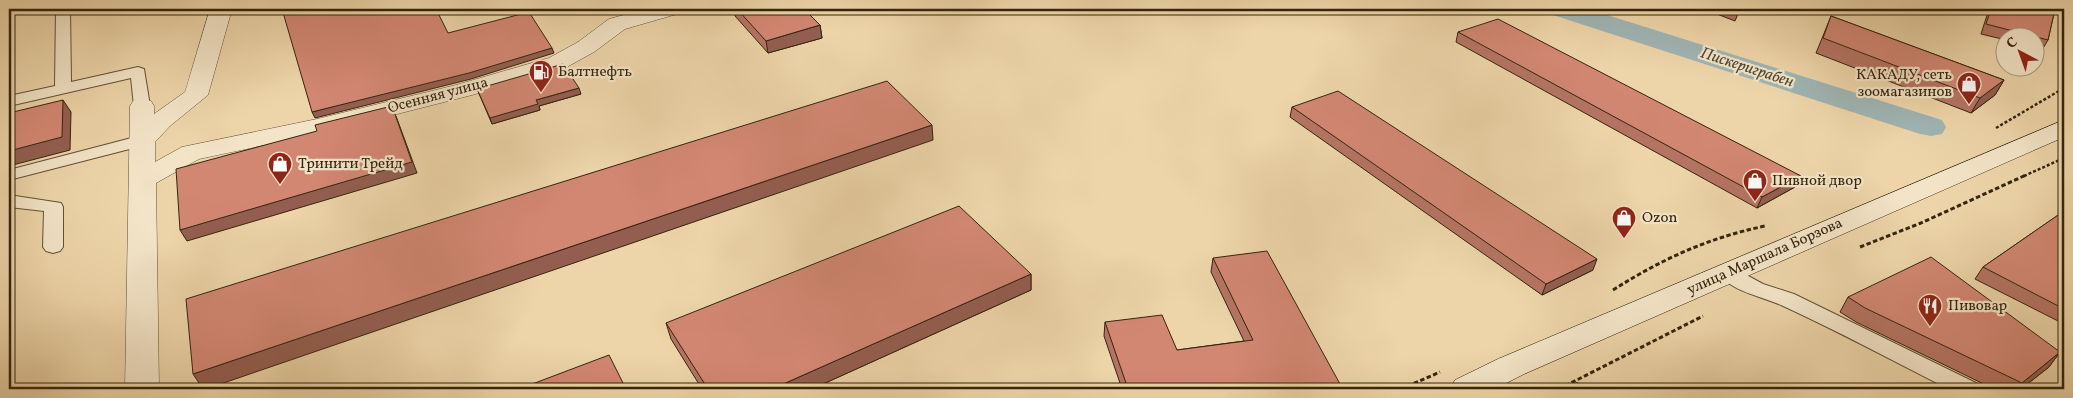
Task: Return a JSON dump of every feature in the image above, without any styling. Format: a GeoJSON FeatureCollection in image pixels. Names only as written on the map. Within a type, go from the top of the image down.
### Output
{"type":"FeatureCollection","features":[{"type":"Feature","properties":{"kind":"street"},"geometry":{"type":"LineString","coordinates":[[143,140],[161,121],[196,96],[221,9]]}},
{"type":"Feature","properties":{"kind":"street","name":"Осенняя улица"},"geometry":{"type":"LineString","coordinates":[[142,180],[191,153],[336,122],[464,90],[557,63],[586,47],[617,24],[669,9]]}},
{"type":"Feature","properties":{"kind":"street"},"geometry":{"type":"LineString","coordinates":[[142,106],[142,389]]}},
{"type":"Feature","properties":{"kind":"street","name":"улица Маршала Борзова"},"geometry":{"type":"LineString","coordinates":[[1467,389],[1510,367],[2064,128]]}},
{"type":"Feature","properties":{"kind":"lane"},"geometry":{"type":"LineString","coordinates":[[62,89],[64,9]]}},
{"type":"Feature","properties":{"kind":"lane"},"geometry":{"type":"LineString","coordinates":[[9,102],[138,72],[142,106]]}},
{"type":"Feature","properties":{"kind":"lane"},"geometry":{"type":"LineString","coordinates":[[9,175],[143,140]]}},
{"type":"Feature","properties":{"kind":"lane"},"geometry":{"type":"LineString","coordinates":[[9,201],[54,207],[54,247]]}},
{"type":"Feature","properties":{"kind":"lane"},"geometry":{"type":"LineString","coordinates":[[1728,272],[1756,289],[1787,299],[1968,389]]}},
{"type":"Feature","properties":{"kind":"path"},"geometry":{"type":"LineString","coordinates":[[1857,249],[1922,223],[2064,158]]}},
{"type":"Feature","properties":{"kind":"path"},"geometry":{"type":"LineString","coordinates":[[1559,389],[1575,383],[1704,316]]}},
{"type":"Feature","properties":{"kind":"path"},"geometry":{"type":"LineString","coordinates":[[1575,383],[1586,389]]}},
{"type":"Feature","properties":{"kind":"building"},"geometry":{"type":"Polygon","coordinates":[[[282,9],[436,9],[448,33],[529,12],[552,48],[469,73],[312,112],[282,9]]]}},
{"type":"Feature","properties":{"kind":"building"},"geometry":{"type":"Polygon","coordinates":[[[737,9],[804,9],[820,25],[766,41],[737,9]]]}},
{"type":"Feature","properties":{"kind":"building"},"geometry":{"type":"Polygon","coordinates":[[[1991,9],[2055,9],[2048,40],[2046,39],[2046,28],[2002,28],[1986,24],[1991,9]]]}},
{"type":"Feature","properties":{"kind":"building"},"geometry":{"type":"Polygon","coordinates":[[[1831,16],[2004,80],[1980,98],[1823,38],[1831,16]]]}},
{"type":"Feature","properties":{"kind":"building"},"geometry":{"type":"Polygon","coordinates":[[[1498,19],[1801,176],[1762,197],[1458,32],[1498,19]]]}},
{"type":"Feature","properties":{"kind":"building"},"geometry":{"type":"Polygon","coordinates":[[[563,64],[579,88],[536,100],[538,104],[490,118],[477,89],[563,64]]]}},
{"type":"Feature","properties":{"kind":"building"},"geometry":{"type":"Polygon","coordinates":[[[887,81],[932,125],[193,374],[186,299],[887,81]]]}},
{"type":"Feature","properties":{"kind":"building"},"geometry":{"type":"Polygon","coordinates":[[[1338,91],[1597,259],[1546,284],[1292,107],[1338,91]]]}},
{"type":"Feature","properties":{"kind":"building"},"geometry":{"type":"Polygon","coordinates":[[[63,100],[62,137],[9,151],[9,113],[63,100]]]}},
{"type":"Feature","properties":{"kind":"building","name":"Тринити Трейд"},"geometry":{"type":"Polygon","coordinates":[[[392,106],[412,162],[180,230],[176,169],[317,131],[315,125],[392,106]]]}},
{"type":"Feature","properties":{"kind":"building"},"geometry":{"type":"Polygon","coordinates":[[[959,206],[1031,274],[772,389],[708,389],[666,323],[959,206]]]}},
{"type":"Feature","properties":{"kind":"building"},"geometry":{"type":"Polygon","coordinates":[[[2064,211],[2064,309],[1983,267],[2064,211]]]}},
{"type":"Feature","properties":{"kind":"building"},"geometry":{"type":"Polygon","coordinates":[[[1267,251],[1340,384],[1305,389],[1128,389],[1105,322],[1162,315],[1177,350],[1253,340],[1213,258],[1267,251]]]}},
{"type":"Feature","properties":{"kind":"building","name":"Пивовар"},"geometry":{"type":"Polygon","coordinates":[[[1931,257],[2060,352],[2022,383],[1865,308],[1848,297],[1931,257]]]}},
{"type":"Feature","properties":{"kind":"building"},"geometry":{"type":"Polygon","coordinates":[[[609,355],[626,389],[519,389],[609,355]]]}},
{"type":"Feature","properties":{"kind":"waterway","name":"Пискериграбен"},"geometry":{"type":"LineString","coordinates":[[1562,9],[1931,127]]}},
{"type":"Feature","properties":{"kind":"place","name":"Балтнефть"},"geometry":{"type":"Point","coordinates":[541,93]}},
{"type":"Feature","properties":{"kind":"place","name":"КАКАДУ, сеть зоомагазинов"},"geometry":{"type":"Point","coordinates":[1969,105]}},
{"type":"Feature","properties":{"kind":"place","name":"Тринити Трейд"},"geometry":{"type":"Point","coordinates":[280,185]}},
{"type":"Feature","properties":{"kind":"place","name":"Пивной двор"},"geometry":{"type":"Point","coordinates":[1755,202]}},
{"type":"Feature","properties":{"kind":"place","name":"Ozon"},"geometry":{"type":"Point","coordinates":[1624,239]}},
{"type":"Feature","properties":{"kind":"place","name":"Пивовар"},"geometry":{"type":"Point","coordinates":[1930,327]}}]}
